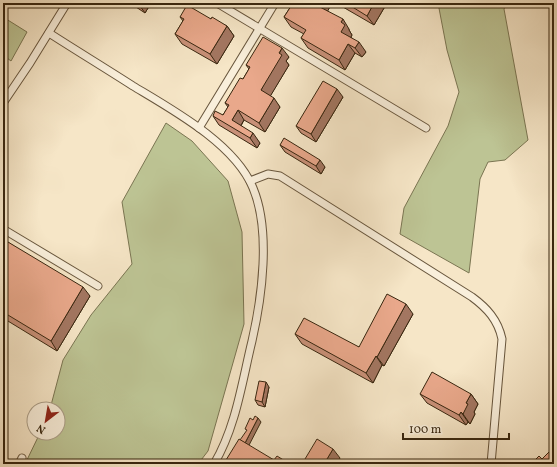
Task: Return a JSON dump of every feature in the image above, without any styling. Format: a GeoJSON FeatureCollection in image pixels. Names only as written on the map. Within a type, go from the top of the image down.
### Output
{"type":"FeatureCollection","features":[{"type":"Feature","properties":{"kind":"street"},"geometry":{"type":"LineString","coordinates":[[3,103],[67,3]]}},
{"type":"Feature","properties":{"kind":"street"},"geometry":{"type":"LineString","coordinates":[[217,3],[426,128]]}},
{"type":"Feature","properties":{"kind":"street"},"geometry":{"type":"LineString","coordinates":[[199,128],[275,3]]}},
{"type":"Feature","properties":{"kind":"street"},"geometry":{"type":"LineString","coordinates":[[49,33],[178,113],[199,128],[240,165],[250,181],[256,196],[262,228],[263,263],[255,328],[234,416],[226,440],[214,464]]}},
{"type":"Feature","properties":{"kind":"street"},"geometry":{"type":"LineString","coordinates":[[250,181],[268,174],[280,176],[472,297],[490,312],[500,329],[502,339],[491,464]]}},
{"type":"Feature","properties":{"kind":"street"},"geometry":{"type":"LineString","coordinates":[[3,229],[98,286]]}},
{"type":"Feature","properties":{"kind":"green space"},"geometry":{"type":"Polygon","coordinates":[[[438,3],[507,3],[504,9],[528,140],[505,160],[488,162],[480,179],[469,273],[400,234],[404,208],[448,126],[459,92],[447,50],[438,3]]]}},
{"type":"Feature","properties":{"kind":"green space"},"geometry":{"type":"Polygon","coordinates":[[[3,17],[27,32],[11,61],[3,55],[3,17]]]}},
{"type":"Feature","properties":{"kind":"green space"},"geometry":{"type":"Polygon","coordinates":[[[166,123],[192,141],[228,181],[242,232],[244,324],[208,451],[198,464],[25,464],[36,441],[66,441],[66,401],[52,401],[63,360],[91,315],[132,264],[122,202],[166,123]]]}},
{"type":"Feature","properties":{"kind":"building"},"geometry":{"type":"Polygon","coordinates":[[[135,3],[142,3],[140,6],[135,3]]]}},
{"type":"Feature","properties":{"kind":"building"},"geometry":{"type":"Polygon","coordinates":[[[293,3],[320,3],[318,6],[343,19],[341,22],[345,25],[341,32],[359,42],[355,48],[348,44],[339,60],[301,38],[306,30],[284,17],[293,3]]]}},
{"type":"Feature","properties":{"kind":"building"},"geometry":{"type":"Polygon","coordinates":[[[346,3],[374,3],[367,16],[346,3]]]}},
{"type":"Feature","properties":{"kind":"building"},"geometry":{"type":"Polygon","coordinates":[[[187,5],[211,19],[212,17],[227,26],[210,54],[175,34],[184,19],[180,17],[187,5]]]}},
{"type":"Feature","properties":{"kind":"building"},"geometry":{"type":"Polygon","coordinates":[[[263,37],[282,48],[279,53],[282,55],[261,90],[274,98],[259,123],[238,110],[232,120],[253,133],[250,138],[213,116],[215,111],[223,115],[229,105],[225,103],[240,78],[243,79],[250,67],[246,65],[263,37]]]}},
{"type":"Feature","properties":{"kind":"building"},"geometry":{"type":"Polygon","coordinates":[[[323,81],[337,89],[311,134],[296,126],[323,81]]]}},
{"type":"Feature","properties":{"kind":"building"},"geometry":{"type":"Polygon","coordinates":[[[284,138],[320,160],[316,166],[280,145],[284,138]]]}},
{"type":"Feature","properties":{"kind":"building"},"geometry":{"type":"Polygon","coordinates":[[[3,239],[83,287],[51,341],[3,312],[3,239]]]}},
{"type":"Feature","properties":{"kind":"building"},"geometry":{"type":"Polygon","coordinates":[[[387,294],[406,304],[377,357],[376,356],[366,373],[295,334],[304,318],[359,347],[387,294]]]}},
{"type":"Feature","properties":{"kind":"building"},"geometry":{"type":"Polygon","coordinates":[[[432,372],[471,394],[466,403],[468,404],[463,414],[461,412],[459,415],[420,394],[432,372]]]}},
{"type":"Feature","properties":{"kind":"building"},"geometry":{"type":"Polygon","coordinates":[[[259,381],[266,382],[262,402],[255,400],[259,381]]]}},
{"type":"Feature","properties":{"kind":"building"},"geometry":{"type":"Polygon","coordinates":[[[255,416],[258,418],[245,443],[240,440],[247,430],[245,429],[250,418],[253,420],[255,416]]]}},
{"type":"Feature","properties":{"kind":"building"},"geometry":{"type":"Polygon","coordinates":[[[239,439],[274,460],[277,456],[290,464],[232,464],[226,460],[239,439]]]}},
{"type":"Feature","properties":{"kind":"building"},"geometry":{"type":"Polygon","coordinates":[[[317,439],[333,449],[324,464],[302,464],[317,439]]]}},
{"type":"Feature","properties":{"kind":"building"},"geometry":{"type":"Polygon","coordinates":[[[554,447],[554,464],[531,464],[539,456],[542,459],[554,447]]]}}]}
